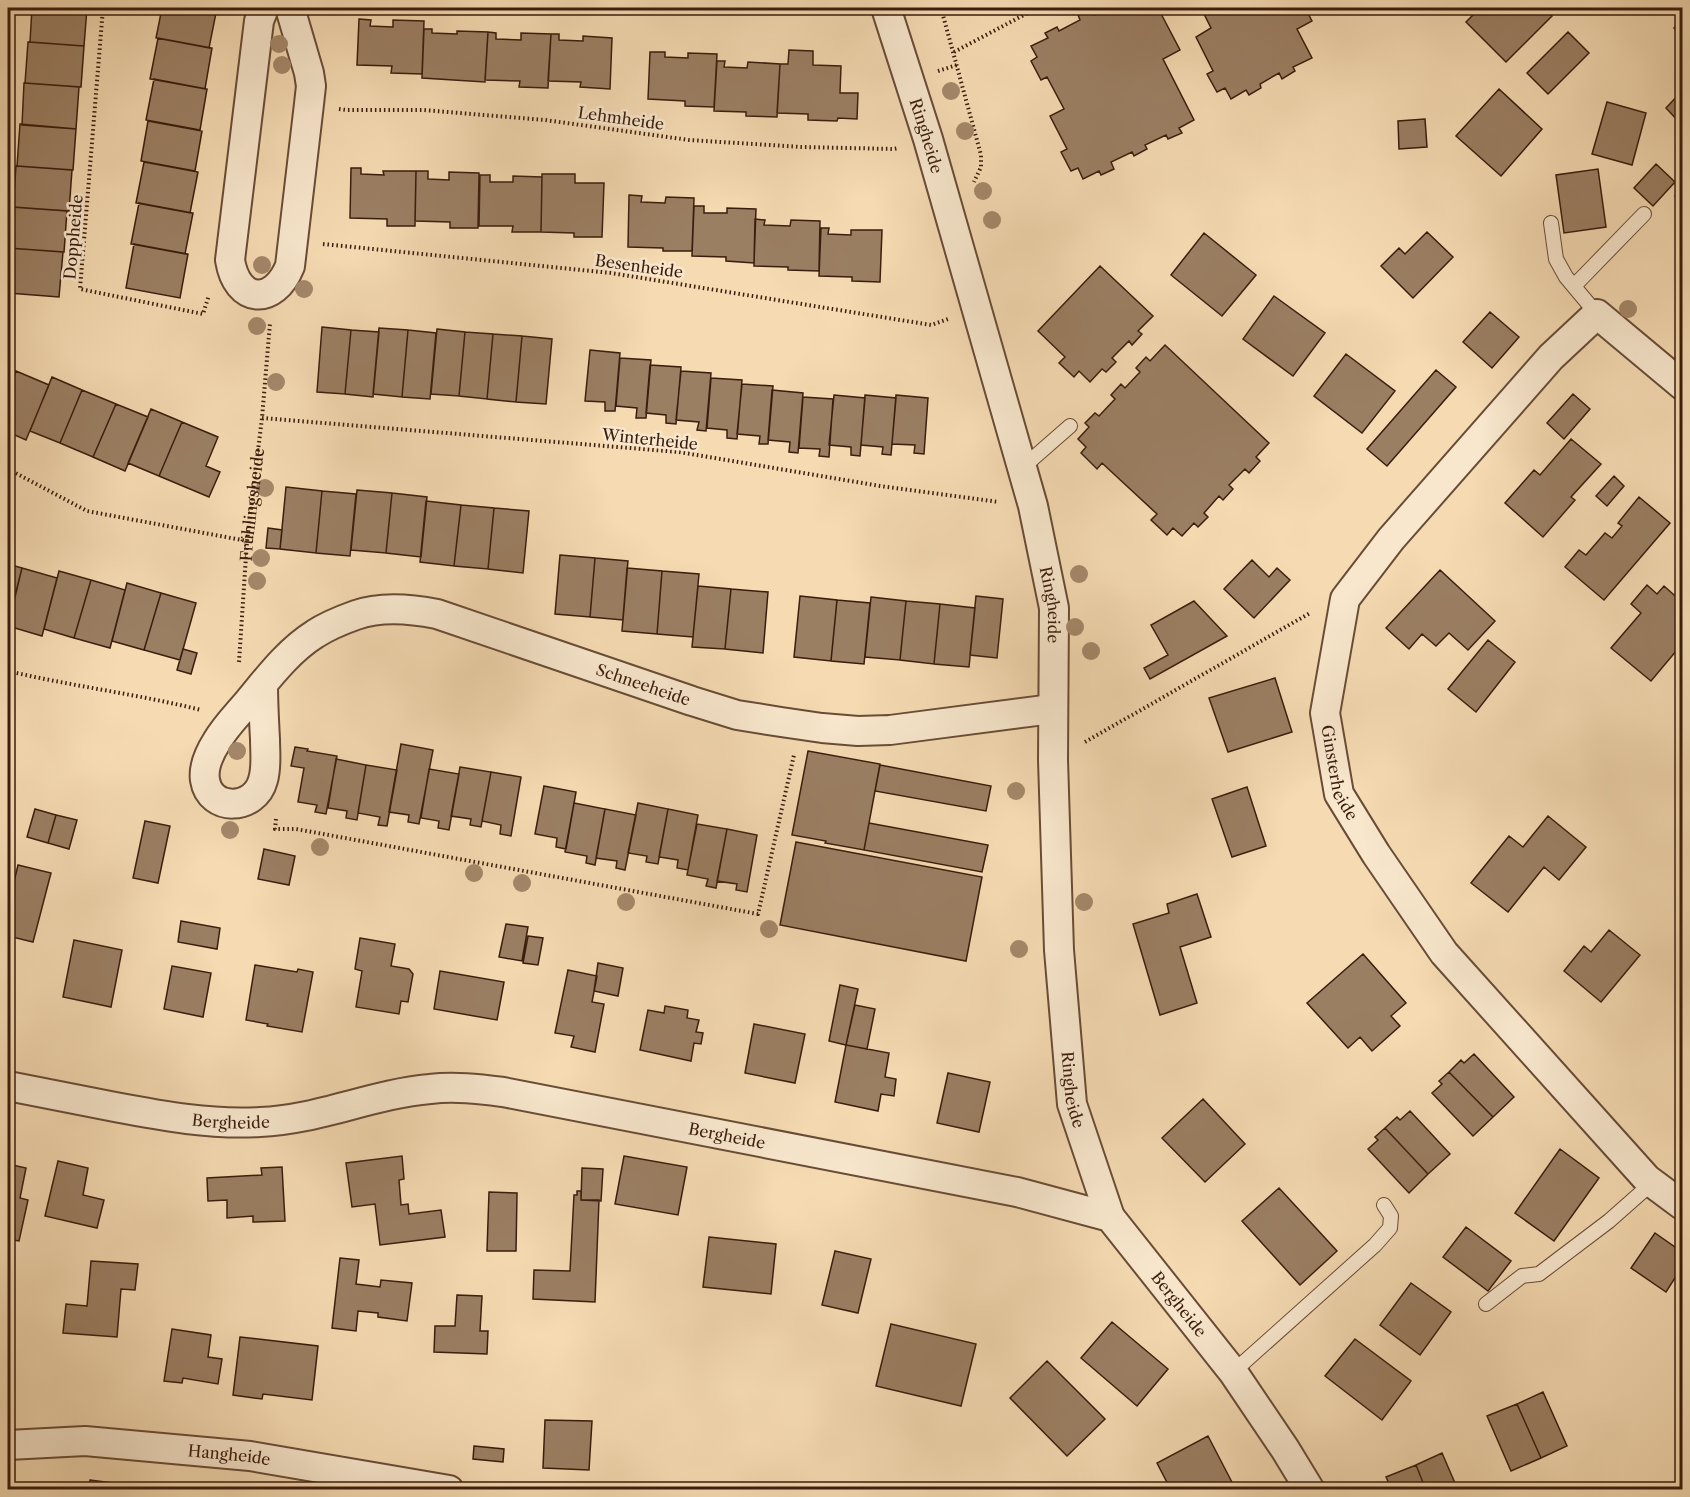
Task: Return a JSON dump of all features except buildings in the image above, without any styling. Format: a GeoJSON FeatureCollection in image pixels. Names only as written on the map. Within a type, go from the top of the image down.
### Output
{"type":"FeatureCollection","features":[{"type":"Feature","properties":{"kind":"street"},"geometry":{"type":"LineString","coordinates":[[264,8],[257,33],[230,260],[232,271],[240,286],[254,294],[266,294],[277,288],[290,266],[311,86],[290,8]]}},
{"type":"Feature","properties":{"kind":"street","name":"Ringheide"},"geometry":{"type":"LineString","coordinates":[[886,8],[928,140],[1033,506],[1054,608],[1052,709],[1059,950],[1072,1104],[1110,1217]]}},
{"type":"Feature","properties":{"kind":"street"},"geometry":{"type":"LineString","coordinates":[[1597,315],[1683,385]]}},
{"type":"Feature","properties":{"kind":"street","name":"Ginsterheide"},"geometry":{"type":"LineString","coordinates":[[1597,315],[1544,366],[1391,539],[1345,599],[1325,713],[1339,794],[1376,854],[1444,953],[1647,1179],[1683,1205]]}},
{"type":"Feature","properties":{"kind":"street","name":"Schneeheide"},"geometry":{"type":"LineString","coordinates":[[262,784],[256,794],[241,804],[231,805],[216,798],[209,790],[205,771],[217,741],[263,684],[295,650],[315,634],[331,626],[359,614],[379,611],[417,610],[437,614],[737,715],[801,725],[858,731],[890,730],[1052,709]]}},
{"type":"Feature","properties":{"kind":"street"},"geometry":{"type":"LineString","coordinates":[[262,784],[265,772],[263,684]]}},
{"type":"Feature","properties":{"kind":"street","name":"Bergheide"},"geometry":{"type":"LineString","coordinates":[[8,1086],[171,1117],[217,1122],[300,1119],[392,1095],[430,1089],[467,1088],[503,1092],[1017,1192],[1110,1217],[1233,1372],[1286,1449],[1310,1490]]}},
{"type":"Feature","properties":{"kind":"street","name":"Hangheide"},"geometry":{"type":"LineString","coordinates":[[8,1445],[85,1441],[250,1456],[449,1490]]}},
{"type":"Feature","properties":{"kind":"lane"},"geometry":{"type":"LineString","coordinates":[[1574,285],[1644,214]]}},
{"type":"Feature","properties":{"kind":"lane"},"geometry":{"type":"LineString","coordinates":[[1551,223],[1556,259],[1566,277],[1597,315]]}},
{"type":"Feature","properties":{"kind":"lane"},"geometry":{"type":"LineString","coordinates":[[1022,468],[1070,426]]}},
{"type":"Feature","properties":{"kind":"lane"},"geometry":{"type":"LineString","coordinates":[[1486,1304],[1522,1276],[1539,1274],[1609,1221],[1652,1183]]}},
{"type":"Feature","properties":{"kind":"lane"},"geometry":{"type":"LineString","coordinates":[[1233,1372],[1375,1245],[1390,1228],[1391,1216],[1384,1205]]}},
{"type":"Feature","properties":{"kind":"path","name":"Doppheide"},"geometry":{"type":"LineString","coordinates":[[104,8],[80,289],[203,314],[209,292],[232,271]]}},
{"type":"Feature","properties":{"kind":"path"},"geometry":{"type":"LineString","coordinates":[[941,8],[981,155],[981,166],[972,185],[948,208]]}},
{"type":"Feature","properties":{"kind":"path"},"geometry":{"type":"LineString","coordinates":[[954,52],[1038,8]]}},
{"type":"Feature","properties":{"kind":"path","name":"Lehmheide"},"geometry":{"type":"LineString","coordinates":[[309,104],[346,110],[423,110],[545,120],[689,140],[802,147],[894,149],[928,140]]}},
{"type":"Feature","properties":{"kind":"path","name":"Besenheide"},"geometry":{"type":"LineString","coordinates":[[293,241],[611,273],[931,325],[977,310]]}},
{"type":"Feature","properties":{"kind":"path","name":"Frühlingsheide"},"geometry":{"type":"LineString","coordinates":[[239,667],[247,541],[271,325],[266,294]]}},
{"type":"Feature","properties":{"kind":"path","name":"Winterheide"},"geometry":{"type":"LineString","coordinates":[[262,418],[679,452],[880,486],[1033,506]]}},
{"type":"Feature","properties":{"kind":"path"},"geometry":{"type":"LineString","coordinates":[[8,469],[87,511],[247,541]]}},
{"type":"Feature","properties":{"kind":"path"},"geometry":{"type":"LineString","coordinates":[[1053,760],[1312,612]]}},
{"type":"Feature","properties":{"kind":"path"},"geometry":{"type":"LineString","coordinates":[[8,671],[48,681],[170,702],[235,718]]}},
{"type":"Feature","properties":{"kind":"path"},"geometry":{"type":"LineString","coordinates":[[262,784],[275,802],[277,813],[275,829],[296,829],[758,914],[801,725]]}}]}
